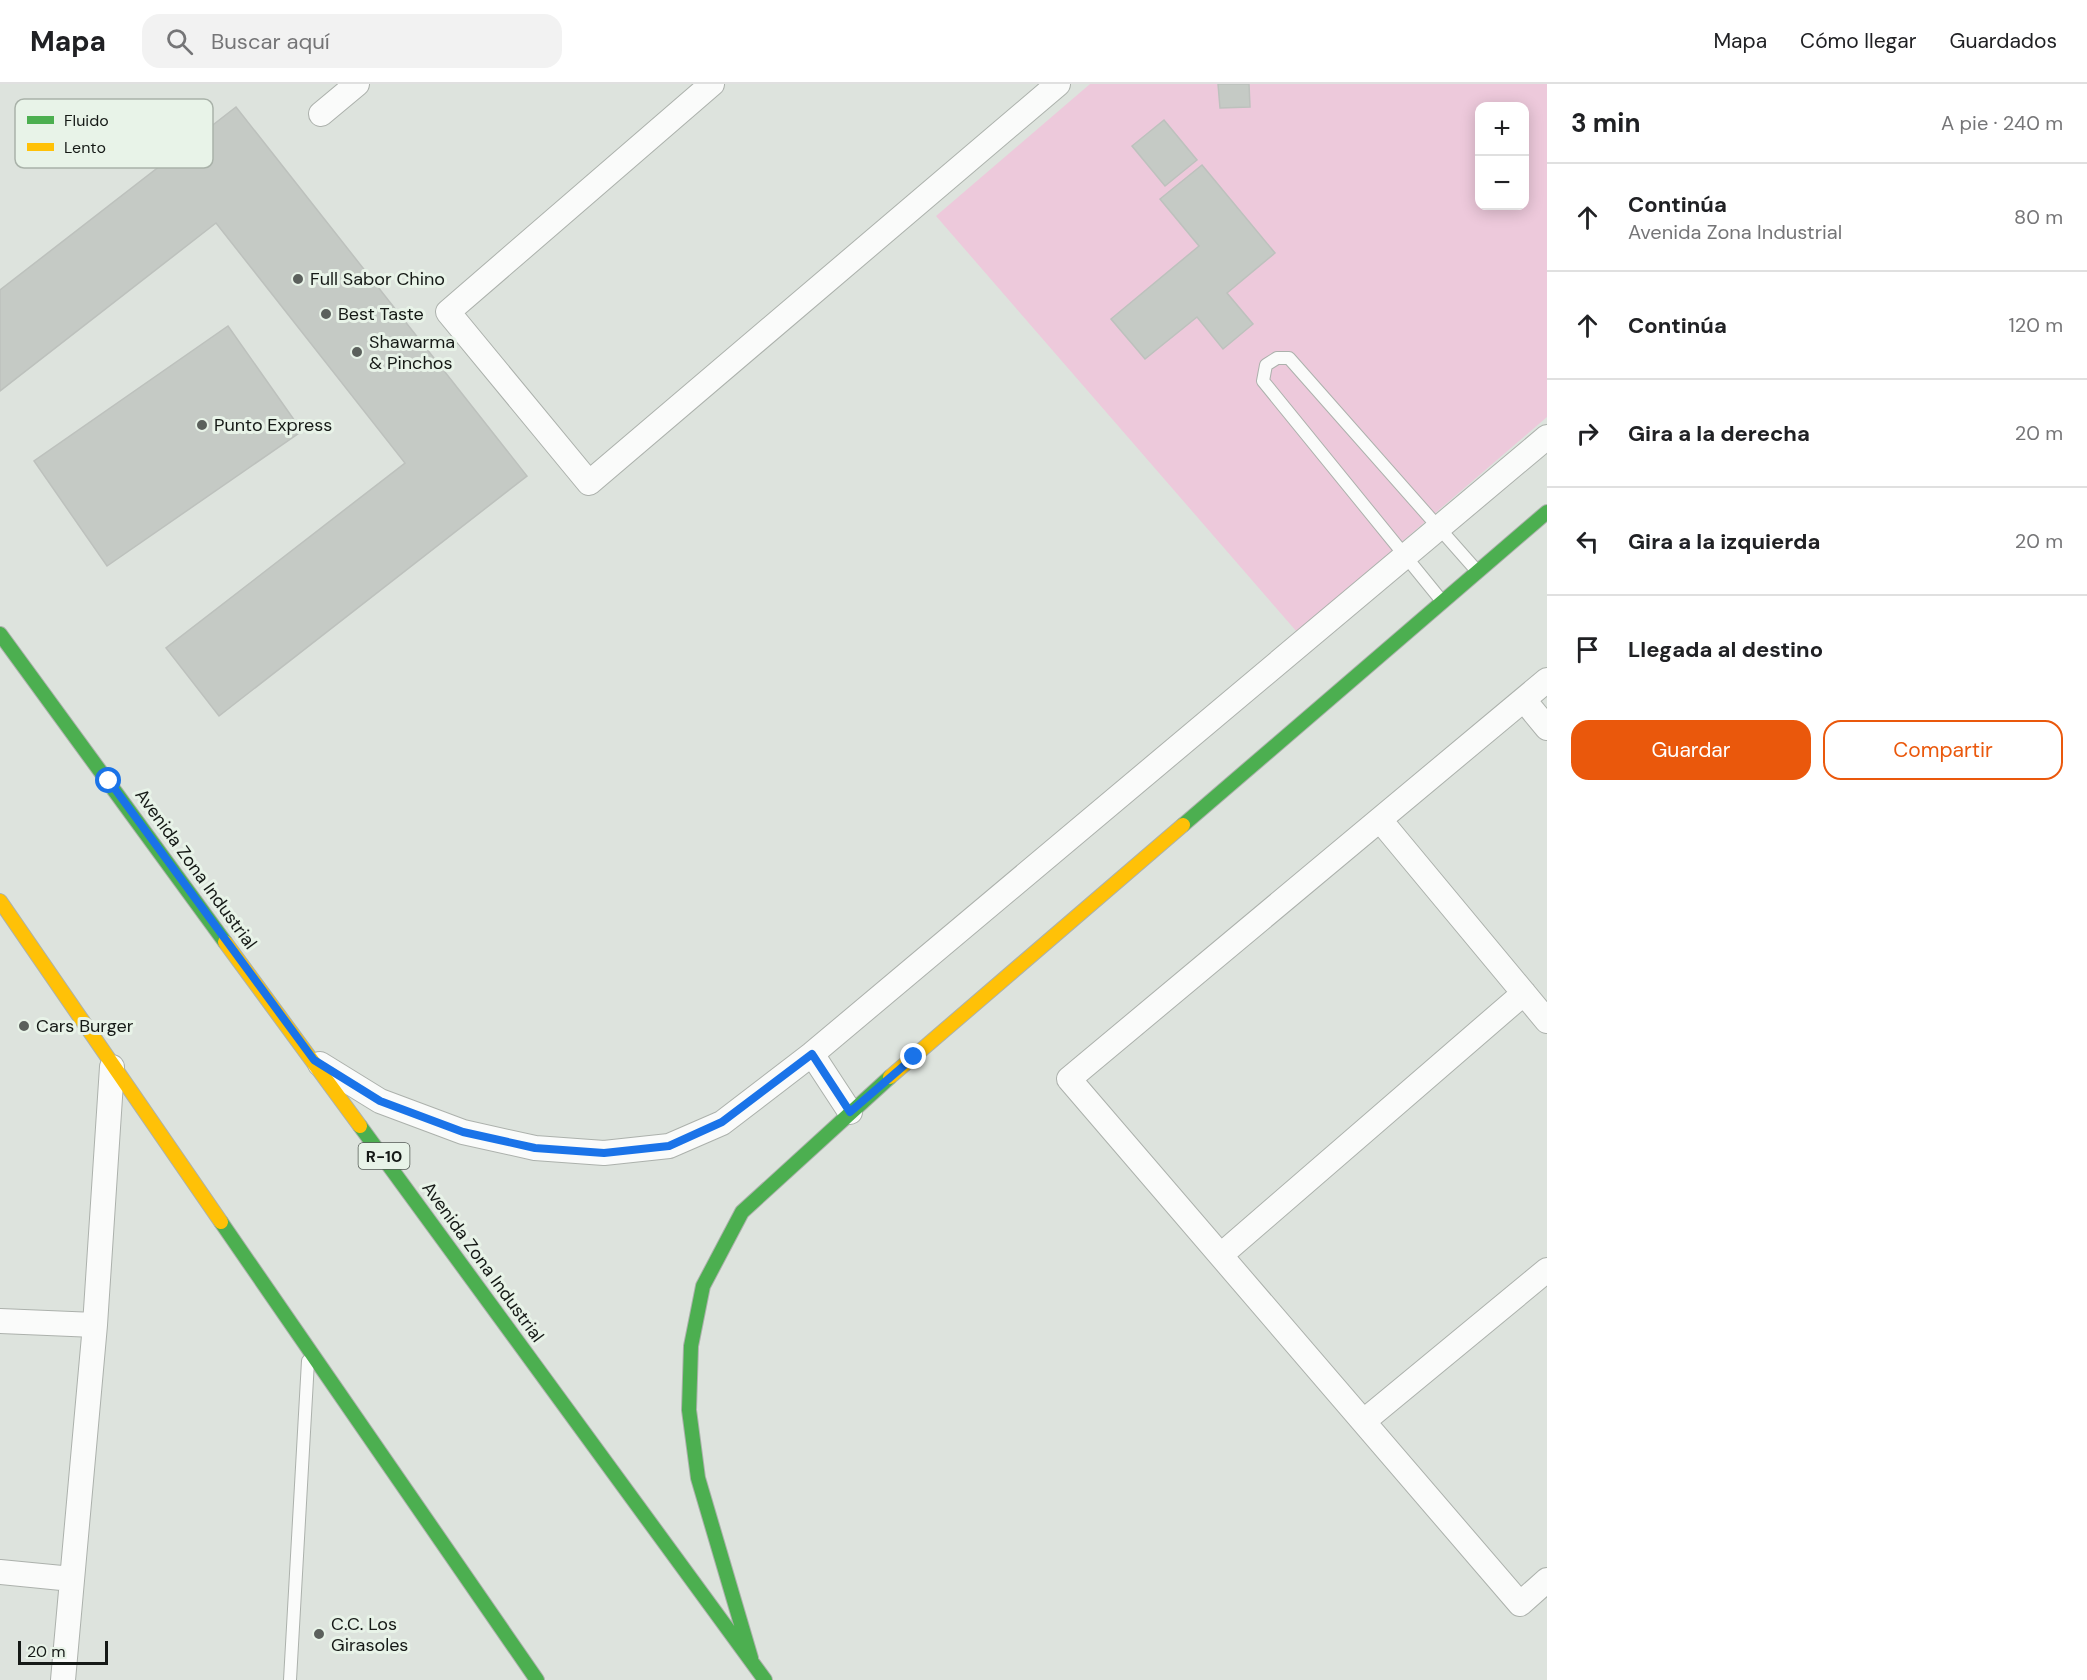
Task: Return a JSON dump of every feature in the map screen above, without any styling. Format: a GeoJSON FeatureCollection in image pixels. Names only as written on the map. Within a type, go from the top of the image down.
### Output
{"type":"FeatureCollection","features":[{"type":"Feature","properties":{"kind":"main road"},"geometry":{"type":"LineString","coordinates":[[752,1663],[698,1478],[689,1410],[691,1346],[703,1286],[742,1212],[850,1112],[1547,512]]}},
{"type":"Feature","properties":{"kind":"main road","name":"Avenida Zona Industrial"},"geometry":{"type":"LineString","coordinates":[[0,634],[314,1060],[765,1680]]}},
{"type":"Feature","properties":{"kind":"main road"},"geometry":{"type":"LineString","coordinates":[[0,901],[112,1067],[537,1680]]}},
{"type":"Feature","properties":{"kind":"street"},"geometry":{"type":"LineString","coordinates":[[321,114],[357,84]]}},
{"type":"Feature","properties":{"kind":"street"},"geometry":{"type":"LineString","coordinates":[[712,84],[448,312],[589,483],[1058,84]]}},
{"type":"Feature","properties":{"kind":"street"},"geometry":{"type":"LineString","coordinates":[[314,1060],[380,1101],[463,1132],[535,1148],[604,1153],[669,1146],[722,1122],[812,1054],[1547,438]]}},
{"type":"Feature","properties":{"kind":"street"},"geometry":{"type":"LineString","coordinates":[[1547,680],[1069,1079],[1520,1604],[1547,1580]]}},
{"type":"Feature","properties":{"kind":"street"},"geometry":{"type":"LineString","coordinates":[[1524,700],[1547,728]]}},
{"type":"Feature","properties":{"kind":"street"},"geometry":{"type":"LineString","coordinates":[[1380,820],[1547,1021]]}},
{"type":"Feature","properties":{"kind":"street"},"geometry":{"type":"LineString","coordinates":[[1221,1255],[1524,993]]}},
{"type":"Feature","properties":{"kind":"street"},"geometry":{"type":"LineString","coordinates":[[812,1054],[850,1112]]}},
{"type":"Feature","properties":{"kind":"street"},"geometry":{"type":"LineString","coordinates":[[63,1680],[95,1325],[112,1067]]}},
{"type":"Feature","properties":{"kind":"street"},"geometry":{"type":"LineString","coordinates":[[1364,1420],[1547,1270]]}},
{"type":"Feature","properties":{"kind":"street"},"geometry":{"type":"LineString","coordinates":[[0,1321],[95,1325]]}},
{"type":"Feature","properties":{"kind":"street"},"geometry":{"type":"LineString","coordinates":[[0,1572],[72,1579]]}},
{"type":"Feature","properties":{"kind":"lane"},"geometry":{"type":"LineString","coordinates":[[1443,602],[1263,381],[1266,365],[1277,358],[1289,358],[1477,572]]}},
{"type":"Feature","properties":{"kind":"lane"},"geometry":{"type":"LineString","coordinates":[[290,1680],[309,1351]]}},
{"type":"Feature","properties":{"kind":"shaded area"},"geometry":{"type":"Polygon","coordinates":[[[1090,84],[1547,84],[1547,417],[1297,632],[936,216],[1090,84]]]}},
{"type":"Feature","properties":{"kind":"building"},"geometry":{"type":"Polygon","coordinates":[[[1218,84],[1249,84],[1250,107],[1220,108],[1218,84]]]}},
{"type":"Feature","properties":{"kind":"building"},"geometry":{"type":"Polygon","coordinates":[[[236,107],[527,476],[219,716],[166,648],[405,463],[216,223],[0,391],[0,290],[157,168],[213,168],[213,125],[236,107]]]}},
{"type":"Feature","properties":{"kind":"building"},"geometry":{"type":"Polygon","coordinates":[[[1164,120],[1197,160],[1165,186],[1132,146],[1164,120]]]}},
{"type":"Feature","properties":{"kind":"building"},"geometry":{"type":"Polygon","coordinates":[[[1202,165],[1275,253],[1227,293],[1253,324],[1223,349],[1197,317],[1145,359],[1111,319],[1199,246],[1160,199],[1202,165]]]}},
{"type":"Feature","properties":{"kind":"building"},"geometry":{"type":"Polygon","coordinates":[[[228,326],[302,431],[107,566],[34,461],[228,326]]]}},
{"type":"Feature","properties":{"kind":"traffic: fast"},"geometry":{"type":"LineString","coordinates":[[1183,825],[1547,512]]}},
{"type":"Feature","properties":{"kind":"traffic: fast"},"geometry":{"type":"LineString","coordinates":[[0,634],[225,942]]}},
{"type":"Feature","properties":{"kind":"traffic: fast"},"geometry":{"type":"LineString","coordinates":[[751,1658],[698,1478],[689,1410],[691,1346],[703,1286],[742,1212],[890,1077]]}},
{"type":"Feature","properties":{"kind":"traffic: fast"},"geometry":{"type":"LineString","coordinates":[[360,1126],[765,1680]]}},
{"type":"Feature","properties":{"kind":"traffic: fast"},"geometry":{"type":"LineString","coordinates":[[221,1222],[537,1680]]}},
{"type":"Feature","properties":{"kind":"traffic: slow"},"geometry":{"type":"LineString","coordinates":[[890,1077],[1183,825]]}},
{"type":"Feature","properties":{"kind":"traffic: slow"},"geometry":{"type":"LineString","coordinates":[[0,901],[221,1222]]}},
{"type":"Feature","properties":{"kind":"traffic: slow"},"geometry":{"type":"LineString","coordinates":[[225,942],[360,1126]]}},
{"type":"Feature","properties":{"kind":"place","name":"Full Sabor Chino"},"geometry":{"type":"Point","coordinates":[298,279]}},
{"type":"Feature","properties":{"kind":"place","name":"Best Taste"},"geometry":{"type":"Point","coordinates":[326,314]}},
{"type":"Feature","properties":{"kind":"place","name":"Shawarma & Pinchos"},"geometry":{"type":"Point","coordinates":[357,352]}},
{"type":"Feature","properties":{"kind":"place","name":"Punto Express"},"geometry":{"type":"Point","coordinates":[202,425]}},
{"type":"Feature","properties":{"kind":"place","name":"Cars Burger"},"geometry":{"type":"Point","coordinates":[24,1026]}},
{"type":"Feature","properties":{"kind":"place","name":"C.C. Los Girasoles"},"geometry":{"type":"Point","coordinates":[319,1634]}},
{"type":"Feature","properties":{"kind":"route"},"geometry":{"type":"LineString","coordinates":[[109,781],[314,1060],[380,1101],[463,1132],[535,1148],[604,1153],[669,1146],[722,1122],[812,1054],[850,1112],[914,1057]]}}]}
